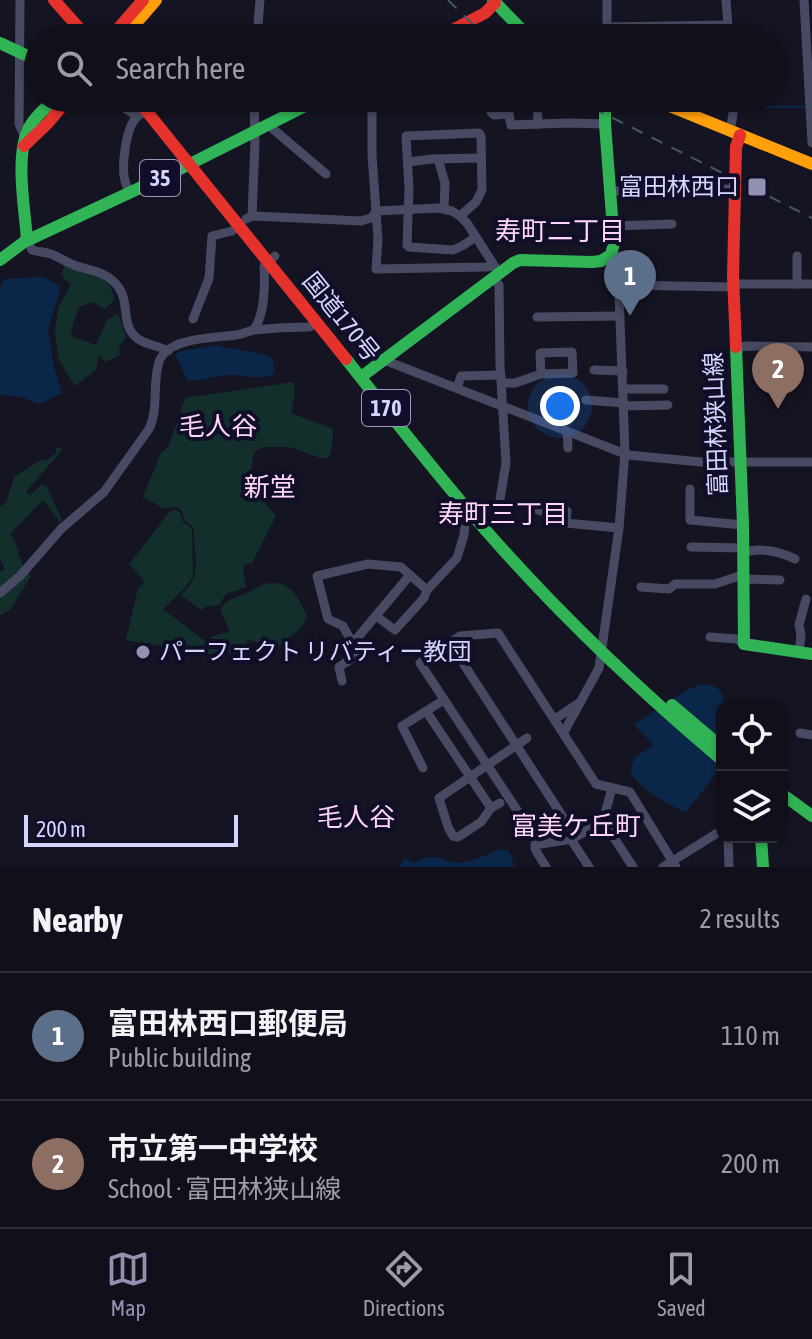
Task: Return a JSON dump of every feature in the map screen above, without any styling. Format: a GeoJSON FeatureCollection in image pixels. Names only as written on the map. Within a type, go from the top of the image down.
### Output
{"type":"FeatureCollection","features":[{"type":"Feature","properties":{"kind":"main road"},"geometry":{"type":"LineString","coordinates":[[54,0],[75,24]]}},
{"type":"Feature","properties":{"kind":"main road"},"geometry":{"type":"LineString","coordinates":[[68,0],[89,24]]}},
{"type":"Feature","properties":{"kind":"main road"},"geometry":{"type":"LineString","coordinates":[[135,24],[156,0]]}},
{"type":"Feature","properties":{"kind":"main road"},"geometry":{"type":"LineString","coordinates":[[476,24],[497,1],[517,24]]}},
{"type":"Feature","properties":{"kind":"main road"},"geometry":{"type":"LineString","coordinates":[[122,24],[141,2]]}},
{"type":"Feature","properties":{"kind":"main road"},"geometry":{"type":"LineString","coordinates":[[0,43],[24,54]]}},
{"type":"Feature","properties":{"kind":"main road"},"geometry":{"type":"LineString","coordinates":[[27,240],[24,146],[30,126],[43,112]]}},
{"type":"Feature","properties":{"kind":"main road"},"geometry":{"type":"LineString","coordinates":[[24,146],[57,112]]}},
{"type":"Feature","properties":{"kind":"main road","name":"国道170号"},"geometry":{"type":"LineString","coordinates":[[160,112],[194,162]]}},
{"type":"Feature","properties":{"kind":"main road","name":"35"},"geometry":{"type":"LineString","coordinates":[[0,260],[27,240],[294,112]]}},
{"type":"Feature","properties":{"kind":"main road"},"geometry":{"type":"LineString","coordinates":[[365,374],[496,272],[513,263],[520,260],[592,262],[609,257],[613,250],[613,226],[605,112]]}},
{"type":"Feature","properties":{"kind":"main road"},"geometry":{"type":"LineString","coordinates":[[684,112],[812,164]]}},
{"type":"Feature","properties":{"kind":"main road","name":"国道170号"},"geometry":{"type":"LineString","coordinates":[[142,114],[194,162],[245,220],[317,323],[365,374]]}},
{"type":"Feature","properties":{"kind":"main road","name":"富田林狭山線"},"geometry":{"type":"LineString","coordinates":[[735,133],[733,287],[743,525],[744,644]]}},
{"type":"Feature","properties":{"kind":"main road","name":"国道170号"},"geometry":{"type":"LineString","coordinates":[[272,259],[544,596],[716,748]]}},
{"type":"Feature","properties":{"kind":"main road"},"geometry":{"type":"LineString","coordinates":[[744,644],[806,653]]}},
{"type":"Feature","properties":{"kind":"main road"},"geometry":{"type":"LineString","coordinates":[[788,798],[812,816]]}},
{"type":"Feature","properties":{"kind":"main road"},"geometry":{"type":"LineString","coordinates":[[788,810],[812,827]]}},
{"type":"Feature","properties":{"kind":"main road"},"geometry":{"type":"LineString","coordinates":[[761,843],[763,867]]}},
{"type":"Feature","properties":{"kind":"street"},"geometry":{"type":"LineString","coordinates":[[20,0],[19,124],[24,146]]}},
{"type":"Feature","properties":{"kind":"street"},"geometry":{"type":"LineString","coordinates":[[258,24],[260,0]]}},
{"type":"Feature","properties":{"kind":"street"},"geometry":{"type":"LineString","coordinates":[[607,0],[607,24]]}},
{"type":"Feature","properties":{"kind":"street"},"geometry":{"type":"LineString","coordinates":[[726,0],[727,24]]}},
{"type":"Feature","properties":{"kind":"street"},"geometry":{"type":"LineString","coordinates":[[804,0],[812,143]]}},
{"type":"Feature","properties":{"kind":"street"},"geometry":{"type":"LineString","coordinates":[[130,192],[123,164],[131,125],[142,114],[138,112]]}},
{"type":"Feature","properties":{"kind":"street"},"geometry":{"type":"LineString","coordinates":[[245,220],[254,112]]}},
{"type":"Feature","properties":{"kind":"street"},"geometry":{"type":"LineString","coordinates":[[372,112],[378,239],[376,269],[486,267],[496,272]]}},
{"type":"Feature","properties":{"kind":"street"},"geometry":{"type":"LineString","coordinates":[[491,112],[494,115],[509,114],[511,125],[605,124]]}},
{"type":"Feature","properties":{"kind":"street"},"geometry":{"type":"LineString","coordinates":[[538,112],[538,124]]}},
{"type":"Feature","properties":{"kind":"street"},"geometry":{"type":"LineString","coordinates":[[733,112],[735,133]]}},
{"type":"Feature","properties":{"kind":"street"},"geometry":{"type":"LineString","coordinates":[[271,124],[326,174]]}},
{"type":"Feature","properties":{"kind":"street"},"geometry":{"type":"LineString","coordinates":[[460,216],[481,194],[481,136],[477,132],[406,136],[407,245],[453,250],[476,237]]}},
{"type":"Feature","properties":{"kind":"street"},"geometry":{"type":"LineString","coordinates":[[408,162],[481,158]]}},
{"type":"Feature","properties":{"kind":"street"},"geometry":{"type":"LineString","coordinates":[[438,159],[445,183],[444,209]]}},
{"type":"Feature","properties":{"kind":"street"},"geometry":{"type":"LineString","coordinates":[[610,191],[735,189]]}},
{"type":"Feature","properties":{"kind":"street"},"geometry":{"type":"LineString","coordinates":[[193,319],[209,278],[212,236],[232,231],[245,220],[361,221],[371,218],[377,211],[444,209],[460,216],[496,272],[499,285],[506,463],[500,499]]}},
{"type":"Feature","properties":{"kind":"street"},"geometry":{"type":"LineString","coordinates":[[613,226],[672,224]]}},
{"type":"Feature","properties":{"kind":"street"},"geometry":{"type":"LineString","coordinates":[[27,240],[32,250],[108,276],[125,298],[127,323],[131,331],[137,338],[168,351]]}},
{"type":"Feature","properties":{"kind":"street"},"geometry":{"type":"LineString","coordinates":[[797,256],[797,284]]}},
{"type":"Feature","properties":{"kind":"street"},"geometry":{"type":"LineString","coordinates":[[564,732],[599,668],[619,528],[625,453],[624,389],[618,268],[609,257]]}},
{"type":"Feature","properties":{"kind":"street"},"geometry":{"type":"LineString","coordinates":[[0,593],[20,576],[61,529],[104,492],[149,429],[153,420],[159,363],[164,353],[191,341],[245,334],[259,324],[265,283],[264,266],[272,259]]}},
{"type":"Feature","properties":{"kind":"street"},"geometry":{"type":"LineString","coordinates":[[619,285],[733,287],[738,284],[812,284]]}},
{"type":"Feature","properties":{"kind":"street"},"geometry":{"type":"LineString","coordinates":[[537,317],[620,316]]}},
{"type":"Feature","properties":{"kind":"street"},"geometry":{"type":"LineString","coordinates":[[253,330],[309,327],[317,323]]}},
{"type":"Feature","properties":{"kind":"street"},"geometry":{"type":"LineString","coordinates":[[736,348],[812,347]]}},
{"type":"Feature","properties":{"kind":"street"},"geometry":{"type":"LineString","coordinates":[[384,360],[628,455],[678,461],[812,462]]}},
{"type":"Feature","properties":{"kind":"street"},"geometry":{"type":"LineString","coordinates":[[594,370],[623,371]]}},
{"type":"Feature","properties":{"kind":"street"},"geometry":{"type":"LineString","coordinates":[[457,388],[461,376],[515,383],[541,374]]}},
{"type":"Feature","properties":{"kind":"street"},"geometry":{"type":"LineString","coordinates":[[624,389],[664,389]]}},
{"type":"Feature","properties":{"kind":"street"},"geometry":{"type":"LineString","coordinates":[[586,400],[668,405]]}},
{"type":"Feature","properties":{"kind":"street"},"geometry":{"type":"LineString","coordinates":[[567,431],[568,448]]}},
{"type":"Feature","properties":{"kind":"street"},"geometry":{"type":"LineString","coordinates":[[690,489],[690,520],[743,525]]}},
{"type":"Feature","properties":{"kind":"street"},"geometry":{"type":"LineString","coordinates":[[538,510],[567,511],[566,523],[619,528]]}},
{"type":"Feature","properties":{"kind":"street"},"geometry":{"type":"LineString","coordinates":[[376,616],[395,630],[457,558],[465,524],[476,512]]}},
{"type":"Feature","properties":{"kind":"street"},"geometry":{"type":"LineString","coordinates":[[691,547],[775,552],[795,559]]}},
{"type":"Feature","properties":{"kind":"street"},"geometry":{"type":"LineString","coordinates":[[342,681],[339,667],[357,652],[343,626],[328,619],[317,576],[368,564],[401,567],[427,590]]}},
{"type":"Feature","properties":{"kind":"street"},"geometry":{"type":"LineString","coordinates":[[353,643],[410,575]]}},
{"type":"Feature","properties":{"kind":"street"},"geometry":{"type":"LineString","coordinates":[[641,587],[669,589],[675,584],[715,584],[742,577],[780,580]]}},
{"type":"Feature","properties":{"kind":"street"},"geometry":{"type":"LineString","coordinates":[[806,599],[808,612],[799,625],[806,653]]}},
{"type":"Feature","properties":{"kind":"street"},"geometry":{"type":"LineString","coordinates":[[546,867],[535,849],[536,839],[420,663],[460,636],[498,633],[596,784],[630,792],[670,865],[716,834]]}},
{"type":"Feature","properties":{"kind":"street"},"geometry":{"type":"LineString","coordinates":[[710,637],[737,639],[744,644]]}},
{"type":"Feature","properties":{"kind":"street"},"geometry":{"type":"LineString","coordinates":[[450,643],[572,831],[572,839],[589,867]]}},
{"type":"Feature","properties":{"kind":"street"},"geometry":{"type":"LineString","coordinates":[[423,768],[402,726],[444,700]]}},
{"type":"Feature","properties":{"kind":"street"},"geometry":{"type":"LineString","coordinates":[[555,719],[582,701]]}},
{"type":"Feature","properties":{"kind":"street"},"geometry":{"type":"LineString","coordinates":[[426,711],[470,777],[495,805],[485,819],[472,829],[458,837],[453,836],[439,798],[470,777],[487,765],[516,746],[527,738]]}},
{"type":"Feature","properties":{"kind":"street"},"geometry":{"type":"LineString","coordinates":[[800,733],[812,735]]}},
{"type":"Feature","properties":{"kind":"street"},"geometry":{"type":"LineString","coordinates":[[535,845],[572,839],[603,821],[612,788]]}},
{"type":"Feature","properties":{"kind":"street"},"geometry":{"type":"LineString","coordinates":[[603,821],[633,867]]}},
{"type":"Feature","properties":{"kind":"street"},"geometry":{"type":"LineString","coordinates":[[728,843],[729,867]]}},
{"type":"Feature","properties":{"kind":"green space"},"geometry":{"type":"Polygon","coordinates":[[[65,265],[102,279],[115,299],[105,309],[93,302],[79,307],[71,336],[96,345],[107,320],[118,313],[126,337],[119,346],[120,355],[106,362],[99,355],[96,370],[75,386],[58,358],[55,332],[58,308],[71,285],[61,275],[65,265]]]}},
{"type":"Feature","properties":{"kind":"green space"},"geometry":{"type":"Polygon","coordinates":[[[293,382],[295,392],[291,413],[333,429],[329,458],[289,447],[262,447],[254,453],[249,478],[256,492],[276,516],[252,563],[243,568],[246,587],[226,594],[219,605],[201,610],[181,595],[193,580],[195,572],[194,528],[185,521],[177,507],[163,508],[143,497],[161,453],[169,446],[185,398],[293,382]]]}},
{"type":"Feature","properties":{"kind":"green space"},"geometry":{"type":"Polygon","coordinates":[[[56,447],[63,449],[26,492],[31,495],[41,485],[47,487],[62,520],[58,524],[58,519],[43,500],[10,534],[23,566],[31,576],[10,610],[0,615],[0,572],[5,569],[0,559],[0,506],[6,503],[14,477],[39,461],[47,460],[56,453],[56,447]]]}},
{"type":"Feature","properties":{"kind":"green space"},"geometry":{"type":"Polygon","coordinates":[[[171,510],[180,513],[183,522],[192,529],[193,576],[163,609],[206,642],[211,637],[230,631],[220,610],[226,603],[262,585],[279,584],[290,589],[302,605],[307,617],[301,628],[279,646],[248,640],[237,655],[225,651],[219,656],[126,640],[138,588],[145,582],[129,564],[171,510]]]}},
{"type":"Feature","properties":{"kind":"water"},"geometry":{"type":"Polygon","coordinates":[[[44,277],[61,287],[48,329],[62,393],[39,404],[0,394],[0,288],[4,279],[44,277]]]}},
{"type":"Feature","properties":{"kind":"water"},"geometry":{"type":"Polygon","coordinates":[[[217,345],[272,357],[275,373],[259,378],[232,375],[187,380],[175,354],[217,345]]]}},
{"type":"Feature","properties":{"kind":"water"},"geometry":{"type":"Polygon","coordinates":[[[699,685],[710,686],[717,688],[724,699],[716,699],[716,774],[686,812],[655,796],[630,772],[635,757],[654,745],[634,725],[699,685]]]}},
{"type":"Feature","properties":{"kind":"water"},"geometry":{"type":"Polygon","coordinates":[[[501,849],[509,851],[515,867],[400,867],[404,859],[415,863],[433,857],[462,863],[501,849]]]}},
{"type":"Feature","properties":{"kind":"waterway"},"geometry":{"type":"LineString","coordinates":[[788,107],[806,107]]}},
{"type":"Feature","properties":{"kind":"railway"},"geometry":{"type":"LineString","coordinates":[[448,0],[473,24]]}},
{"type":"Feature","properties":{"kind":"railway"},"geometry":{"type":"LineString","coordinates":[[601,112],[812,218]]}},
{"type":"Feature","properties":{"kind":"traffic: fast"},"geometry":{"type":"LineString","coordinates":[[493,0],[516,24]]}},
{"type":"Feature","properties":{"kind":"traffic: fast"},"geometry":{"type":"LineString","coordinates":[[0,43],[24,54]]}},
{"type":"Feature","properties":{"kind":"traffic: fast"},"geometry":{"type":"LineString","coordinates":[[27,240],[22,151],[30,126],[41,112]]}},
{"type":"Feature","properties":{"kind":"traffic: fast"},"geometry":{"type":"LineString","coordinates":[[0,260],[24,242],[293,112]]}},
{"type":"Feature","properties":{"kind":"traffic: fast"},"geometry":{"type":"LineString","coordinates":[[361,377],[513,263],[520,260],[592,262],[611,255],[614,243],[605,112]]}},
{"type":"Feature","properties":{"kind":"traffic: fast"},"geometry":{"type":"LineString","coordinates":[[736,347],[744,644],[812,654]]}},
{"type":"Feature","properties":{"kind":"traffic: fast"},"geometry":{"type":"LineString","coordinates":[[346,359],[452,491],[544,594],[601,652],[716,755]]}},
{"type":"Feature","properties":{"kind":"traffic: fast"},"geometry":{"type":"LineString","coordinates":[[672,705],[716,742]]}},
{"type":"Feature","properties":{"kind":"traffic: fast"},"geometry":{"type":"LineString","coordinates":[[788,798],[812,816]]}},
{"type":"Feature","properties":{"kind":"traffic: fast"},"geometry":{"type":"LineString","coordinates":[[761,843],[763,867]]}},
{"type":"Feature","properties":{"kind":"traffic: slow"},"geometry":{"type":"LineString","coordinates":[[135,24],[156,0]]}},
{"type":"Feature","properties":{"kind":"traffic: slow"},"geometry":{"type":"LineString","coordinates":[[684,112],[812,164]]}},
{"type":"Feature","properties":{"kind":"traffic: jam"},"geometry":{"type":"LineString","coordinates":[[54,0],[75,24]]}},
{"type":"Feature","properties":{"kind":"traffic: jam"},"geometry":{"type":"LineString","coordinates":[[122,24],[143,0]]}},
{"type":"Feature","properties":{"kind":"traffic: jam"},"geometry":{"type":"LineString","coordinates":[[464,24],[485,13],[495,3]]}},
{"type":"Feature","properties":{"kind":"traffic: jam"},"geometry":{"type":"LineString","coordinates":[[24,146],[57,112]]}},
{"type":"Feature","properties":{"kind":"traffic: jam"},"geometry":{"type":"LineString","coordinates":[[147,112],[346,359]]}},
{"type":"Feature","properties":{"kind":"traffic: jam"},"geometry":{"type":"LineString","coordinates":[[736,347],[733,276],[736,147],[740,135]]}},
{"type":"Feature","properties":{"kind":"place","name":"富田林西口"},"geometry":{"type":"Point","coordinates":[757,187]}},
{"type":"Feature","properties":{"kind":"place","name":"富田林西口郵便局"},"geometry":{"type":"Point","coordinates":[630,316]}},
{"type":"Feature","properties":{"kind":"place","name":"市立第一中学校"},"geometry":{"type":"Point","coordinates":[778,409]}},
{"type":"Feature","properties":{"kind":"place","name":"パーフェクト リバティー教団"},"geometry":{"type":"Point","coordinates":[143,652]}},
{"type":"Feature","properties":{"kind":"district","name":"寿町二丁目"},"geometry":{"type":"Point","coordinates":[560,231]}},
{"type":"Feature","properties":{"kind":"district","name":"毛人谷"},"geometry":{"type":"Point","coordinates":[218,426]}},
{"type":"Feature","properties":{"kind":"district","name":"新堂"},"geometry":{"type":"Point","coordinates":[270,487]}},
{"type":"Feature","properties":{"kind":"district","name":"寿町三丁目"},"geometry":{"type":"Point","coordinates":[503,514]}},
{"type":"Feature","properties":{"kind":"district","name":"毛人谷"},"geometry":{"type":"Point","coordinates":[356,817]}},
{"type":"Feature","properties":{"kind":"district","name":"富美ケ丘町"},"geometry":{"type":"Point","coordinates":[576,826]}}]}
